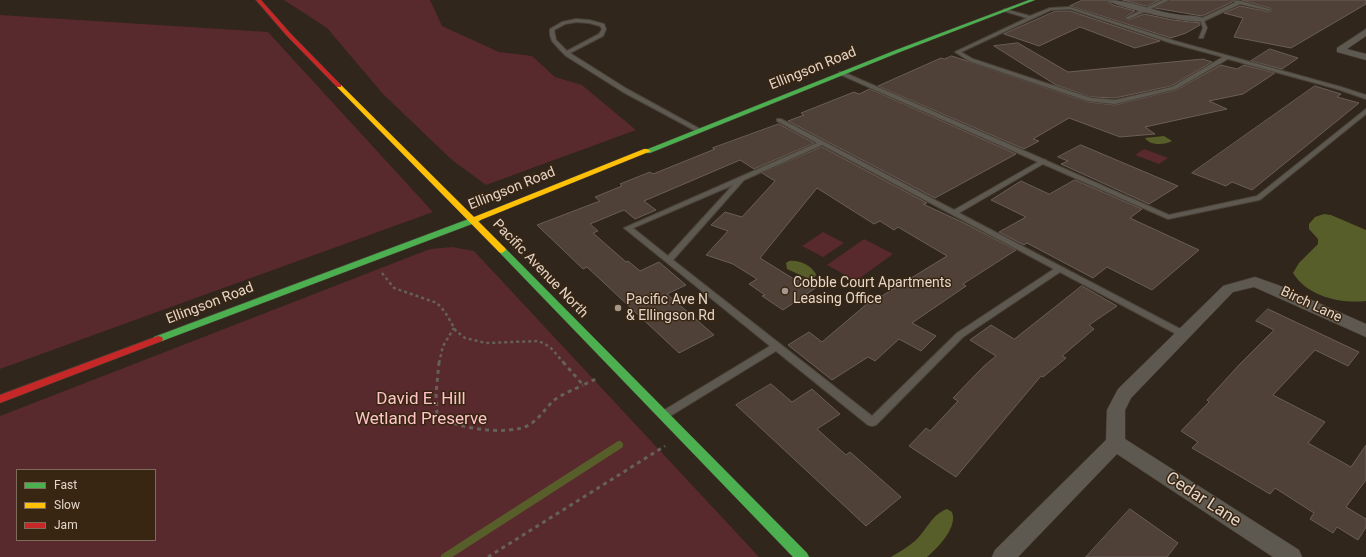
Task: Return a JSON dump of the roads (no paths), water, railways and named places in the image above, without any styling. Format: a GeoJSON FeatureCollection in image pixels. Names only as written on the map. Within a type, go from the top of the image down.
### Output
{"type":"FeatureCollection","features":[{"type":"Feature","properties":{"kind":"main road","name":"Pacific Avenue North"},"geometry":{"type":"LineString","coordinates":[[258,0],[289,35],[473,220],[802,557]]}},
{"type":"Feature","properties":{"kind":"main road","name":"Ellingson Road"},"geometry":{"type":"LineString","coordinates":[[0,399],[473,220],[842,73],[1033,0]]}},
{"type":"Feature","properties":{"kind":"street"},"geometry":{"type":"LineString","coordinates":[[1110,0],[1175,17],[1202,20]]}},
{"type":"Feature","properties":{"kind":"street"},"geometry":{"type":"LineString","coordinates":[[1366,32],[1340,50],[1366,57]]}},
{"type":"Feature","properties":{"kind":"street","name":"Birch Lane"},"geometry":{"type":"LineString","coordinates":[[1183,334],[1228,289],[1239,284],[1255,282],[1273,288],[1366,331]]}},
{"type":"Feature","properties":{"kind":"street"},"geometry":{"type":"LineString","coordinates":[[1003,557],[1116,443],[1116,410],[1124,394],[1183,334]]}},
{"type":"Feature","properties":{"kind":"street","name":"Cedar Lane"},"geometry":{"type":"LineString","coordinates":[[1116,443],[1291,557]]}},
{"type":"Feature","properties":{"kind":"lane"},"geometry":{"type":"LineString","coordinates":[[1127,18],[1166,0]]}},
{"type":"Feature","properties":{"kind":"lane"},"geometry":{"type":"LineString","coordinates":[[1231,0],[1270,10]]}},
{"type":"Feature","properties":{"kind":"lane"},"geometry":{"type":"LineString","coordinates":[[1201,37],[1205,28],[1202,20],[1240,2]]}},
{"type":"Feature","properties":{"kind":"lane"},"geometry":{"type":"LineString","coordinates":[[1227,57],[1174,88],[1115,102],[1101,102],[1090,100],[961,56],[957,52],[1050,9],[1070,8],[1173,42],[1339,88],[1366,97]]}},
{"type":"Feature","properties":{"kind":"lane"},"geometry":{"type":"LineString","coordinates":[[1006,10],[1031,18]]}},
{"type":"Feature","properties":{"kind":"lane"},"geometry":{"type":"LineString","coordinates":[[567,53],[601,35],[604,29],[602,25],[595,22],[565,22],[552,29],[551,34],[556,44],[567,53],[590,70],[638,99],[698,130]]}},
{"type":"Feature","properties":{"kind":"lane"},"geometry":{"type":"LineString","coordinates":[[842,73],[1168,217],[1259,198],[1366,111]]}},
{"type":"Feature","properties":{"kind":"lane"},"geometry":{"type":"LineString","coordinates":[[779,120],[1183,334]]}},
{"type":"Feature","properties":{"kind":"lane"},"geometry":{"type":"LineString","coordinates":[[821,143],[628,228],[775,347],[872,422],[960,335],[1060,268]]}},
{"type":"Feature","properties":{"kind":"lane"},"geometry":{"type":"LineString","coordinates":[[955,212],[1044,161]]}},
{"type":"Feature","properties":{"kind":"lane"},"geometry":{"type":"LineString","coordinates":[[668,260],[742,179]]}},
{"type":"Feature","properties":{"kind":"lane"},"geometry":{"type":"LineString","coordinates":[[663,415],[775,347]]}},
{"type":"Feature","properties":{"kind":"waterway"},"geometry":{"type":"LineString","coordinates":[[445,557],[619,445]]}},
{"type":"Feature","properties":{"kind":"place","name":"Cobble Court Apartments Leasing Office"},"geometry":{"type":"Point","coordinates":[785,291]}},
{"type":"Feature","properties":{"kind":"place","name":"Pacific Ave N & Ellingson Rd"},"geometry":{"type":"Point","coordinates":[618,308]}},
{"type":"Feature","properties":{"kind":"park label","name":"David E. Hill Wetland Preserve"},"geometry":{"type":"Point","coordinates":[421,410]}}]}
